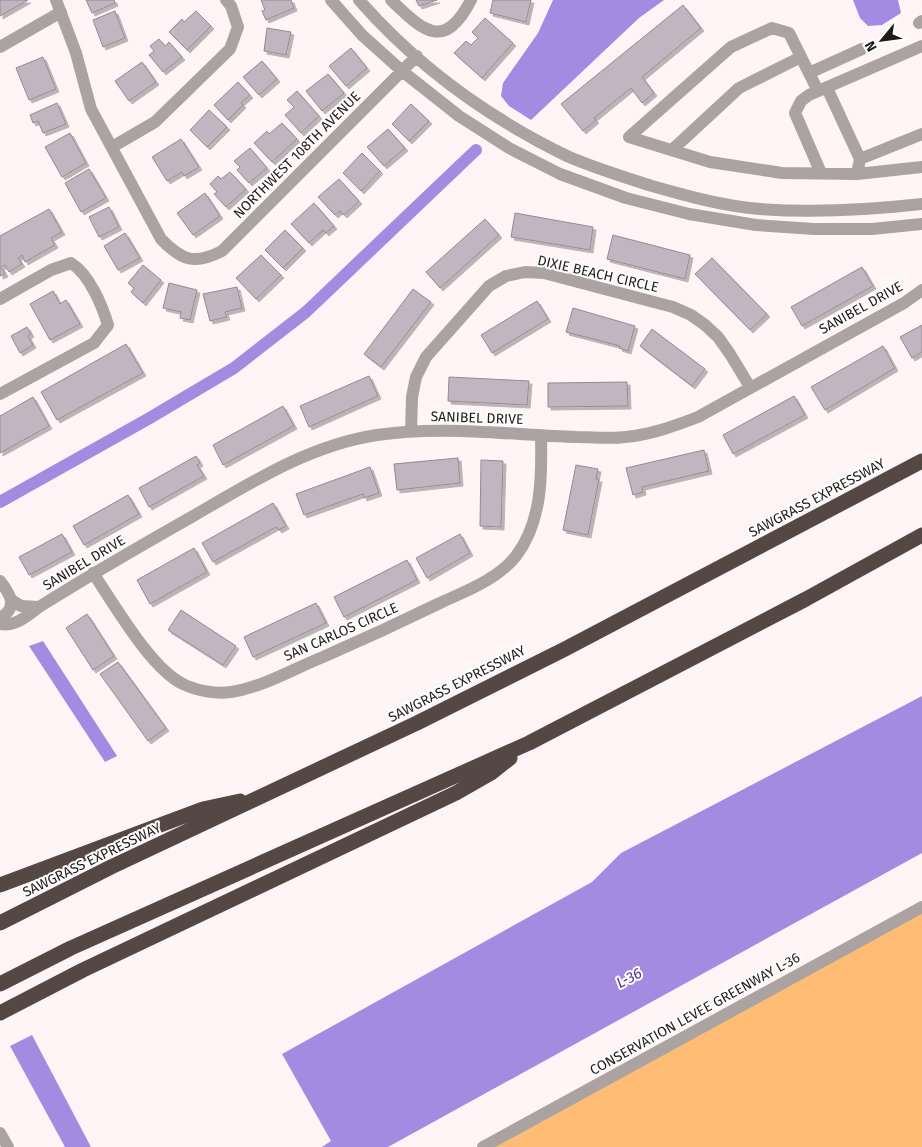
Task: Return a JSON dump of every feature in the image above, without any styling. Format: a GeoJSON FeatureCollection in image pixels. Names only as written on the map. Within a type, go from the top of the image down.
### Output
{"type":"FeatureCollection","features":[{"type":"Feature","properties":{"kind":"highway","name":"SAWGRASS EXPRESSWAY"},"geometry":{"type":"LineString","coordinates":[[0,923],[111,867],[266,796],[417,723],[565,649],[922,461]]}},
{"type":"Feature","properties":{"kind":"highway"},"geometry":{"type":"LineString","coordinates":[[0,984],[71,948],[529,743],[806,599],[922,534]]}},
{"type":"Feature","properties":{"kind":"highway"},"geometry":{"type":"LineString","coordinates":[[0,1013],[83,970],[456,793],[491,773],[529,743]]}},
{"type":"Feature","properties":{"kind":"highway"},"geometry":{"type":"LineString","coordinates":[[0,885],[202,809],[266,796]]}},
{"type":"Feature","properties":{"kind":"street"},"geometry":{"type":"LineString","coordinates":[[56,0],[76,52],[91,109],[112,147],[155,122],[230,49],[238,27],[231,6],[226,0]]}},
{"type":"Feature","properties":{"kind":"street"},"geometry":{"type":"LineString","coordinates":[[331,0],[362,35],[402,71],[459,116],[510,148],[568,177],[626,198],[690,214],[756,225],[814,229],[872,229],[922,224]]}},
{"type":"Feature","properties":{"kind":"street"},"geometry":{"type":"LineString","coordinates":[[359,0],[377,20],[417,56],[472,101],[520,131],[569,156],[631,179],[691,197],[758,208],[815,211],[870,210],[922,204]]}},
{"type":"Feature","properties":{"kind":"street"},"geometry":{"type":"LineString","coordinates":[[391,0],[416,24],[428,31],[439,32],[452,26],[465,13],[471,0]]}},
{"type":"Feature","properties":{"kind":"street"},"geometry":{"type":"LineString","coordinates":[[0,47],[61,12]]}},
{"type":"Feature","properties":{"kind":"street"},"geometry":{"type":"LineString","coordinates":[[857,174],[860,159],[822,89],[809,73],[789,33],[772,28],[730,47],[628,137],[719,163],[782,173],[857,174],[922,167]]}},
{"type":"Feature","properties":{"kind":"street"},"geometry":{"type":"LineString","coordinates":[[820,173],[795,113],[801,100],[922,46]]}},
{"type":"Feature","properties":{"kind":"street"},"geometry":{"type":"LineString","coordinates":[[809,73],[862,49]]}},
{"type":"Feature","properties":{"kind":"street","name":"NORTHWEST 108TH AVENUE"},"geometry":{"type":"LineString","coordinates":[[112,147],[161,239],[174,253],[191,259],[207,259],[222,251],[417,56]]}},
{"type":"Feature","properties":{"kind":"street"},"geometry":{"type":"LineString","coordinates":[[672,150],[739,88],[801,57]]}},
{"type":"Feature","properties":{"kind":"street"},"geometry":{"type":"LineString","coordinates":[[860,159],[922,134]]}},
{"type":"Feature","properties":{"kind":"street"},"geometry":{"type":"LineString","coordinates":[[0,300],[51,270],[71,263],[80,268],[88,281],[104,312],[108,325],[94,343],[0,394]]}},
{"type":"Feature","properties":{"kind":"street","name":"DIXIE BEACH CIRCLE"},"geometry":{"type":"LineString","coordinates":[[411,432],[412,397],[416,377],[426,357],[489,286],[506,276],[525,272],[544,273],[650,300],[691,315],[718,337],[750,387]]}},
{"type":"Feature","properties":{"kind":"street","name":"SANIBEL DRIVE"},"geometry":{"type":"LineString","coordinates":[[0,624],[11,624],[24,618],[93,573],[261,477],[300,458],[340,443],[376,435],[411,432],[467,431],[541,436],[625,437],[663,430],[698,416],[904,303],[922,290]]}},
{"type":"Feature","properties":{"kind":"street","name":"SAN CARLOS CIRCLE"},"geometry":{"type":"LineString","coordinates":[[93,573],[132,632],[160,667],[182,684],[206,692],[230,692],[253,687],[386,629],[477,585],[498,572],[516,556],[530,532],[542,480],[541,436]]}},
{"type":"Feature","properties":{"kind":"street"},"geometry":{"type":"LineString","coordinates":[[0,581],[12,600],[9,610],[0,618]]}},
{"type":"Feature","properties":{"kind":"street","name":"SANIBEL DRIVE"},"geometry":{"type":"LineString","coordinates":[[12,600],[21,606],[39,607]]}},
{"type":"Feature","properties":{"kind":"street","name":"CONSERVATION LEVEE GREENWAY L-36"},"geometry":{"type":"LineString","coordinates":[[483,1147],[922,907]]}},
{"type":"Feature","properties":{"kind":"street"},"geometry":{"type":"LineString","coordinates":[[0,1134],[8,1147]]}},
{"type":"Feature","properties":{"kind":"shaded area"},"geometry":{"type":"Polygon","coordinates":[[[922,907],[922,1147],[483,1147],[922,907]]]}},
{"type":"Feature","properties":{"kind":"water"},"geometry":{"type":"Polygon","coordinates":[[[553,0],[664,0],[639,18],[531,120],[509,106],[501,96],[503,83],[538,33],[553,0]]]}},
{"type":"Feature","properties":{"kind":"water"},"geometry":{"type":"Polygon","coordinates":[[[853,0],[898,0],[901,13],[882,25],[868,26],[860,18],[853,0]]]}},
{"type":"Feature","properties":{"kind":"water"},"geometry":{"type":"Polygon","coordinates":[[[43,641],[117,756],[105,762],[29,646],[43,641]]]}},
{"type":"Feature","properties":{"kind":"water","name":"L-36"},"geometry":{"type":"Polygon","coordinates":[[[922,696],[922,853],[388,1147],[322,1147],[331,1141],[282,1054],[592,882],[621,853],[922,696]]]}},
{"type":"Feature","properties":{"kind":"water"},"geometry":{"type":"Polygon","coordinates":[[[32,1035],[91,1147],[65,1147],[10,1046],[32,1035]]]}},
{"type":"Feature","properties":{"kind":"building"},"geometry":{"type":"Polygon","coordinates":[[[0,0],[28,0],[0,16],[0,0]]]}},
{"type":"Feature","properties":{"kind":"building"},"geometry":{"type":"Polygon","coordinates":[[[86,0],[114,0],[115,3],[92,13],[86,0]]]}},
{"type":"Feature","properties":{"kind":"building"},"geometry":{"type":"Polygon","coordinates":[[[261,0],[291,0],[294,8],[266,20],[262,11],[265,10],[261,0]]]}},
{"type":"Feature","properties":{"kind":"building"},"geometry":{"type":"Polygon","coordinates":[[[416,0],[437,0],[419,6],[416,0]]]}},
{"type":"Feature","properties":{"kind":"building"},"geometry":{"type":"Polygon","coordinates":[[[493,0],[531,0],[526,22],[490,13],[493,0]]]}},
{"type":"Feature","properties":{"kind":"building"},"geometry":{"type":"Polygon","coordinates":[[[683,5],[701,28],[642,77],[654,93],[642,103],[631,88],[594,118],[596,120],[583,131],[561,104],[683,5]]]}},
{"type":"Feature","properties":{"kind":"building"},"geometry":{"type":"Polygon","coordinates":[[[115,11],[125,38],[103,47],[93,20],[115,11]]]}},
{"type":"Feature","properties":{"kind":"building"},"geometry":{"type":"Polygon","coordinates":[[[196,11],[211,26],[187,50],[169,32],[182,19],[184,22],[196,11]]]}},
{"type":"Feature","properties":{"kind":"building"},"geometry":{"type":"Polygon","coordinates":[[[485,18],[513,43],[482,78],[454,53],[466,41],[471,45],[478,38],[472,32],[485,18]]]}},
{"type":"Feature","properties":{"kind":"building"},"geometry":{"type":"Polygon","coordinates":[[[267,28],[291,32],[286,55],[264,51],[267,28]]]}},
{"type":"Feature","properties":{"kind":"building"},"geometry":{"type":"Polygon","coordinates":[[[159,39],[165,46],[169,42],[182,57],[163,72],[149,55],[154,51],[150,46],[159,39]]]}},
{"type":"Feature","properties":{"kind":"building"},"geometry":{"type":"Polygon","coordinates":[[[351,48],[367,68],[346,86],[329,66],[351,48]]]}},
{"type":"Feature","properties":{"kind":"building"},"geometry":{"type":"Polygon","coordinates":[[[43,57],[56,89],[29,100],[16,68],[43,57]]]}},
{"type":"Feature","properties":{"kind":"building"},"geometry":{"type":"Polygon","coordinates":[[[262,61],[277,79],[259,95],[243,77],[262,61]]]}},
{"type":"Feature","properties":{"kind":"building"},"geometry":{"type":"Polygon","coordinates":[[[142,62],[156,82],[129,101],[115,81],[142,62]]]}},
{"type":"Feature","properties":{"kind":"building"},"geometry":{"type":"Polygon","coordinates":[[[328,74],[344,93],[322,111],[306,91],[328,74]]]}},
{"type":"Feature","properties":{"kind":"building"},"geometry":{"type":"Polygon","coordinates":[[[238,82],[250,95],[228,120],[214,105],[238,82]]]}},
{"type":"Feature","properties":{"kind":"building"},"geometry":{"type":"Polygon","coordinates":[[[297,91],[319,116],[301,133],[285,115],[294,107],[287,100],[297,91]]]}},
{"type":"Feature","properties":{"kind":"building"},"geometry":{"type":"Polygon","coordinates":[[[57,103],[66,124],[43,133],[38,121],[33,123],[30,115],[57,103]]]}},
{"type":"Feature","properties":{"kind":"building"},"geometry":{"type":"Polygon","coordinates":[[[411,104],[429,121],[409,141],[392,124],[411,104]]]}},
{"type":"Feature","properties":{"kind":"building"},"geometry":{"type":"Polygon","coordinates":[[[209,110],[227,127],[207,147],[190,130],[209,110]]]}},
{"type":"Feature","properties":{"kind":"building"},"geometry":{"type":"Polygon","coordinates":[[[282,123],[297,139],[272,162],[254,143],[267,131],[269,134],[282,123]]]}},
{"type":"Feature","properties":{"kind":"building"},"geometry":{"type":"Polygon","coordinates":[[[388,129],[405,148],[384,166],[367,147],[388,129]]]}},
{"type":"Feature","properties":{"kind":"building"},"geometry":{"type":"Polygon","coordinates":[[[70,133],[86,163],[62,177],[45,147],[70,133]]]}},
{"type":"Feature","properties":{"kind":"building"},"geometry":{"type":"Polygon","coordinates":[[[181,139],[199,167],[184,176],[182,172],[167,181],[152,157],[181,139]]]}},
{"type":"Feature","properties":{"kind":"building"},"geometry":{"type":"Polygon","coordinates":[[[250,148],[267,168],[249,183],[237,170],[240,167],[234,161],[250,148]]]}},
{"type":"Feature","properties":{"kind":"building"},"geometry":{"type":"Polygon","coordinates":[[[362,153],[380,171],[361,191],[343,173],[362,153]]]}},
{"type":"Feature","properties":{"kind":"building"},"geometry":{"type":"Polygon","coordinates":[[[89,169],[106,198],[81,212],[65,183],[89,169]]]}},
{"type":"Feature","properties":{"kind":"building"},"geometry":{"type":"Polygon","coordinates":[[[230,172],[246,189],[226,207],[214,194],[217,192],[210,184],[218,176],[221,179],[230,172]]]}},
{"type":"Feature","properties":{"kind":"building"},"geometry":{"type":"Polygon","coordinates":[[[339,179],[359,201],[344,215],[340,211],[335,215],[318,197],[339,179]]]}},
{"type":"Feature","properties":{"kind":"building"},"geometry":{"type":"Polygon","coordinates":[[[205,193],[220,216],[193,235],[177,213],[205,193]]]}},
{"type":"Feature","properties":{"kind":"building"},"geometry":{"type":"Polygon","coordinates":[[[314,203],[334,226],[326,233],[323,230],[309,243],[291,224],[314,203]]]}},
{"type":"Feature","properties":{"kind":"building"},"geometry":{"type":"Polygon","coordinates":[[[109,207],[119,227],[99,237],[89,217],[109,207]]]}},
{"type":"Feature","properties":{"kind":"building"},"geometry":{"type":"Polygon","coordinates":[[[49,209],[62,232],[51,238],[55,245],[25,262],[22,255],[18,258],[22,264],[9,272],[5,265],[1,267],[5,274],[0,276],[0,236],[49,209]]]}},
{"type":"Feature","properties":{"kind":"building"},"geometry":{"type":"Polygon","coordinates":[[[515,213],[593,227],[590,250],[511,237],[515,213]]]}},
{"type":"Feature","properties":{"kind":"building"},"geometry":{"type":"Polygon","coordinates":[[[485,219],[499,235],[440,288],[426,272],[485,219]]]}},
{"type":"Feature","properties":{"kind":"building"},"geometry":{"type":"Polygon","coordinates":[[[285,230],[303,248],[283,268],[265,250],[285,230]]]}},
{"type":"Feature","properties":{"kind":"building"},"geometry":{"type":"Polygon","coordinates":[[[125,233],[140,258],[118,270],[104,246],[125,233]]]}},
{"type":"Feature","properties":{"kind":"building"},"geometry":{"type":"Polygon","coordinates":[[[613,235],[690,255],[685,279],[607,259],[613,235]]]}},
{"type":"Feature","properties":{"kind":"building"},"geometry":{"type":"Polygon","coordinates":[[[261,255],[281,275],[256,299],[236,278],[261,255]]]}},
{"type":"Feature","properties":{"kind":"building"},"geometry":{"type":"Polygon","coordinates":[[[712,258],[767,314],[750,330],[695,274],[712,258]]]}},
{"type":"Feature","properties":{"kind":"building"},"geometry":{"type":"Polygon","coordinates":[[[143,265],[161,280],[143,303],[131,292],[134,288],[128,283],[143,265]]]}},
{"type":"Feature","properties":{"kind":"building"},"geometry":{"type":"Polygon","coordinates":[[[862,267],[873,286],[802,326],[791,307],[862,267]]]}},
{"type":"Feature","properties":{"kind":"building"},"geometry":{"type":"Polygon","coordinates":[[[169,283],[197,290],[190,320],[180,318],[181,312],[163,308],[169,283]]]}},
{"type":"Feature","properties":{"kind":"building"},"geometry":{"type":"Polygon","coordinates":[[[237,287],[242,308],[225,312],[227,317],[210,321],[203,294],[237,287]]]}},
{"type":"Feature","properties":{"kind":"building"},"geometry":{"type":"Polygon","coordinates":[[[413,289],[431,302],[381,367],[364,354],[413,289]]]}},
{"type":"Feature","properties":{"kind":"building"},"geometry":{"type":"Polygon","coordinates":[[[53,291],[60,304],[66,300],[80,324],[50,340],[30,304],[53,291]]]}},
{"type":"Feature","properties":{"kind":"building"},"geometry":{"type":"Polygon","coordinates":[[[537,301],[548,319],[492,353],[481,335],[537,301]]]}},
{"type":"Feature","properties":{"kind":"building"},"geometry":{"type":"Polygon","coordinates":[[[573,308],[635,326],[628,351],[619,348],[620,346],[566,332],[573,308]]]}},
{"type":"Feature","properties":{"kind":"building"},"geometry":{"type":"Polygon","coordinates":[[[922,325],[922,352],[912,358],[900,337],[922,325]]]}},
{"type":"Feature","properties":{"kind":"building"},"geometry":{"type":"Polygon","coordinates":[[[27,327],[31,334],[28,336],[33,345],[20,353],[11,336],[27,327]]]}},
{"type":"Feature","properties":{"kind":"building"},"geometry":{"type":"Polygon","coordinates":[[[652,329],[705,369],[692,386],[640,346],[652,329]]]}},
{"type":"Feature","properties":{"kind":"building"},"geometry":{"type":"Polygon","coordinates":[[[126,344],[143,373],[57,420],[41,392],[126,344]]]}},
{"type":"Feature","properties":{"kind":"building"},"geometry":{"type":"Polygon","coordinates":[[[883,346],[895,368],[825,410],[811,387],[883,346]]]}},
{"type":"Feature","properties":{"kind":"building"},"geometry":{"type":"Polygon","coordinates":[[[369,376],[378,396],[309,427],[300,406],[369,376]]]}},
{"type":"Feature","properties":{"kind":"building"},"geometry":{"type":"Polygon","coordinates":[[[449,377],[529,381],[527,405],[448,401],[449,377]]]}},
{"type":"Feature","properties":{"kind":"building"},"geometry":{"type":"Polygon","coordinates":[[[627,382],[628,406],[548,407],[548,383],[627,382]]]}},
{"type":"Feature","properties":{"kind":"building"},"geometry":{"type":"Polygon","coordinates":[[[794,396],[805,415],[733,454],[723,435],[794,396]]]}},
{"type":"Feature","properties":{"kind":"building"},"geometry":{"type":"Polygon","coordinates":[[[33,397],[49,426],[0,453],[0,416],[33,397]]]}},
{"type":"Feature","properties":{"kind":"building"},"geometry":{"type":"Polygon","coordinates":[[[283,406],[294,426],[223,465],[213,445],[283,406]]]}},
{"type":"Feature","properties":{"kind":"building"},"geometry":{"type":"Polygon","coordinates":[[[704,450],[709,471],[642,487],[643,492],[633,495],[626,468],[704,450]]]}},
{"type":"Feature","properties":{"kind":"building"},"geometry":{"type":"Polygon","coordinates":[[[196,456],[200,463],[197,465],[204,476],[149,507],[139,488],[196,456]]]}},
{"type":"Feature","properties":{"kind":"building"},"geometry":{"type":"Polygon","coordinates":[[[458,458],[460,483],[397,490],[394,464],[458,458]]]}},
{"type":"Feature","properties":{"kind":"building"},"geometry":{"type":"Polygon","coordinates":[[[481,460],[503,461],[501,527],[480,526],[481,460]]]}},
{"type":"Feature","properties":{"kind":"building"},"geometry":{"type":"Polygon","coordinates":[[[576,465],[598,469],[596,479],[599,479],[588,535],[563,530],[576,465]]]}},
{"type":"Feature","properties":{"kind":"building"},"geometry":{"type":"Polygon","coordinates":[[[370,467],[379,493],[364,498],[363,494],[304,515],[296,494],[370,467]]]}},
{"type":"Feature","properties":{"kind":"building"},"geometry":{"type":"Polygon","coordinates":[[[128,495],[139,514],[84,545],[73,526],[128,495]]]}},
{"type":"Feature","properties":{"kind":"building"},"geometry":{"type":"Polygon","coordinates":[[[273,503],[286,526],[279,530],[276,527],[213,562],[202,543],[273,503]]]}},
{"type":"Feature","properties":{"kind":"building"},"geometry":{"type":"Polygon","coordinates":[[[62,534],[72,552],[29,575],[19,557],[62,534]]]}},
{"type":"Feature","properties":{"kind":"building"},"geometry":{"type":"Polygon","coordinates":[[[460,534],[470,553],[427,578],[416,558],[460,534]]]}},
{"type":"Feature","properties":{"kind":"building"},"geometry":{"type":"Polygon","coordinates":[[[194,548],[207,572],[150,604],[137,580],[194,548]]]}},
{"type":"Feature","properties":{"kind":"building"},"geometry":{"type":"Polygon","coordinates":[[[407,560],[417,580],[344,617],[334,597],[407,560]]]}},
{"type":"Feature","properties":{"kind":"building"},"geometry":{"type":"Polygon","coordinates":[[[316,603],[326,623],[253,657],[244,637],[316,603]]]}},
{"type":"Feature","properties":{"kind":"building"},"geometry":{"type":"Polygon","coordinates":[[[181,610],[236,646],[223,665],[168,630],[181,610]]]}},
{"type":"Feature","properties":{"kind":"building"},"geometry":{"type":"Polygon","coordinates":[[[87,614],[114,656],[93,670],[66,628],[87,614]]]}},
{"type":"Feature","properties":{"kind":"building"},"geometry":{"type":"Polygon","coordinates":[[[118,662],[166,728],[148,741],[100,674],[118,662]]]}},
{"type":"Feature","properties":{"kind":"waterway"},"geometry":{"type":"LineString","coordinates":[[0,502],[148,419],[234,368],[306,312],[476,150]]}}]}
